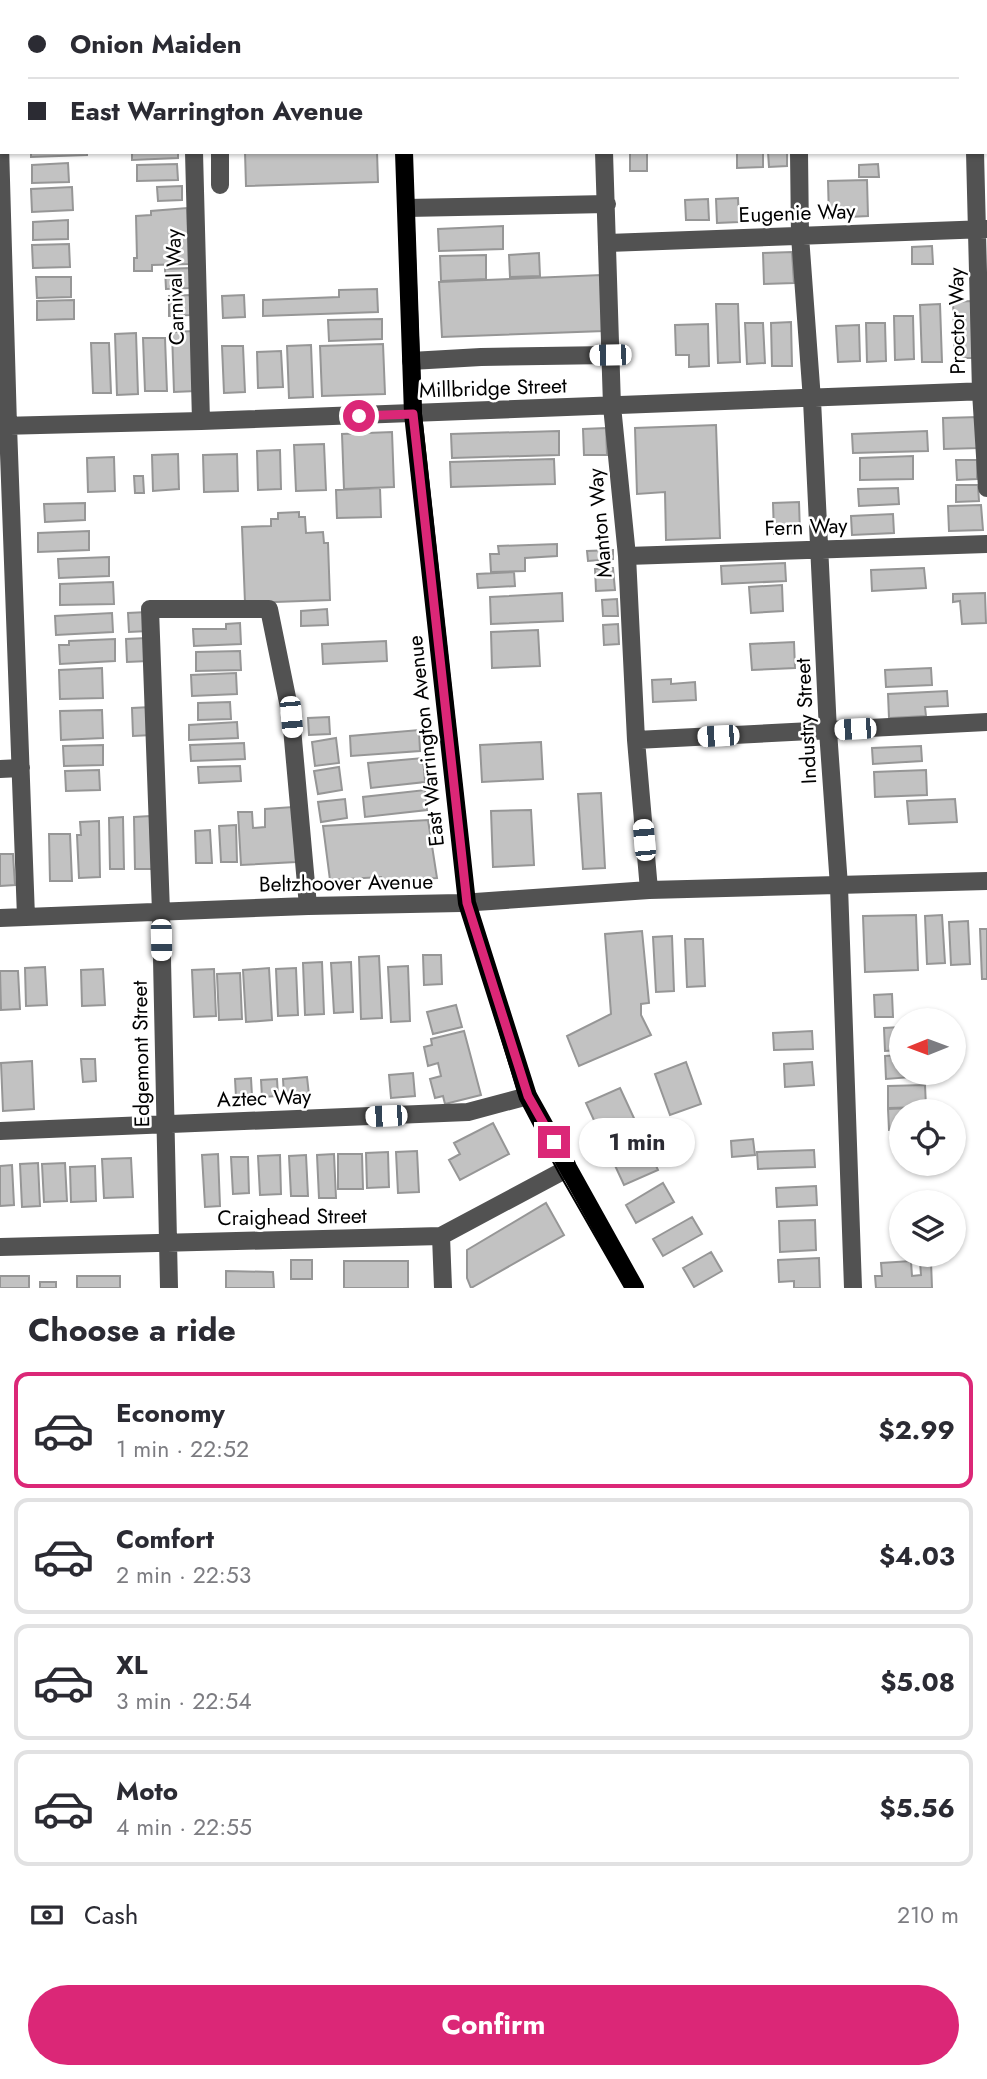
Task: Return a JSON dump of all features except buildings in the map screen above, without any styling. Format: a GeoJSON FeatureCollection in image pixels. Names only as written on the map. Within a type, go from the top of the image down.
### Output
{"type":"FeatureCollection","features":[{"type":"Feature","properties":{"kind":"main road","name":"East Warrington Avenue"},"geometry":{"type":"LineString","coordinates":[[404,154],[413,414],[467,903],[528,1096],[635,1288]]}},
{"type":"Feature","properties":{"kind":"street"},"geometry":{"type":"LineString","coordinates":[[0,154],[6,559],[21,768],[26,917]]}},
{"type":"Feature","properties":{"kind":"street","name":"Carnival Way"},"geometry":{"type":"LineString","coordinates":[[194,154],[201,421]]}},
{"type":"Feature","properties":{"kind":"street"},"geometry":{"type":"LineString","coordinates":[[220,154],[220,185]]}},
{"type":"Feature","properties":{"kind":"street","name":"Manton Way"},"geometry":{"type":"LineString","coordinates":[[604,154],[612,405],[627,556],[636,740],[649,890]]}},
{"type":"Feature","properties":{"kind":"street","name":"Industry Street"},"geometry":{"type":"LineString","coordinates":[[799,154],[800,236],[812,400],[828,731],[839,886],[853,1288]]}},
{"type":"Feature","properties":{"kind":"street","name":"Proctor Way"},"geometry":{"type":"LineString","coordinates":[[975,154],[982,229],[987,488]]}},
{"type":"Feature","properties":{"kind":"street"},"geometry":{"type":"LineString","coordinates":[[406,208],[607,204]]}},
{"type":"Feature","properties":{"kind":"street","name":"Eugenie Way"},"geometry":{"type":"LineString","coordinates":[[608,243],[982,229]]}},
{"type":"Feature","properties":{"kind":"street"},"geometry":{"type":"LineString","coordinates":[[411,361],[610,355]]}},
{"type":"Feature","properties":{"kind":"street","name":"Millbridge Street"},"geometry":{"type":"LineString","coordinates":[[4,426],[812,400],[984,391]]}},
{"type":"Feature","properties":{"kind":"street","name":"Fern Way"},"geometry":{"type":"LineString","coordinates":[[627,556],[987,544]]}},
{"type":"Feature","properties":{"kind":"street","name":"Edgemont Street"},"geometry":{"type":"LineString","coordinates":[[169,1288],[161,912],[150,608],[269,609],[291,717],[308,906]]}},
{"type":"Feature","properties":{"kind":"street"},"geometry":{"type":"LineString","coordinates":[[636,740],[987,722]]}},
{"type":"Feature","properties":{"kind":"street"},"geometry":{"type":"LineString","coordinates":[[0,769],[21,768]]}},
{"type":"Feature","properties":{"kind":"street","name":"Beltzhoover Avenue"},"geometry":{"type":"LineString","coordinates":[[0,918],[308,906],[467,903],[649,890],[987,881]]}},
{"type":"Feature","properties":{"kind":"street","name":"Aztec Way"},"geometry":{"type":"LineString","coordinates":[[0,1131],[468,1112],[528,1096]]}},
{"type":"Feature","properties":{"kind":"street","name":"Craighead Street"},"geometry":{"type":"LineString","coordinates":[[0,1247],[441,1236],[559,1172],[567,1165]]}},
{"type":"Feature","properties":{"kind":"street"},"geometry":{"type":"LineString","coordinates":[[441,1236],[445,1285]]}},
{"type":"Feature","properties":{"kind":"tram line"},"geometry":{"type":"LineString","coordinates":[[398,154],[410,455],[461,903],[520,1099],[625,1288]]}},
{"type":"Feature","properties":{"kind":"tram line"},"geometry":{"type":"LineString","coordinates":[[411,154],[421,414],[474,902],[530,1085],[547,1122],[641,1288]]}},
{"type":"Feature","properties":{"kind":"route"},"geometry":{"type":"LineString","coordinates":[[359,416],[413,414],[467,903],[528,1096],[554,1142]]}}]}
